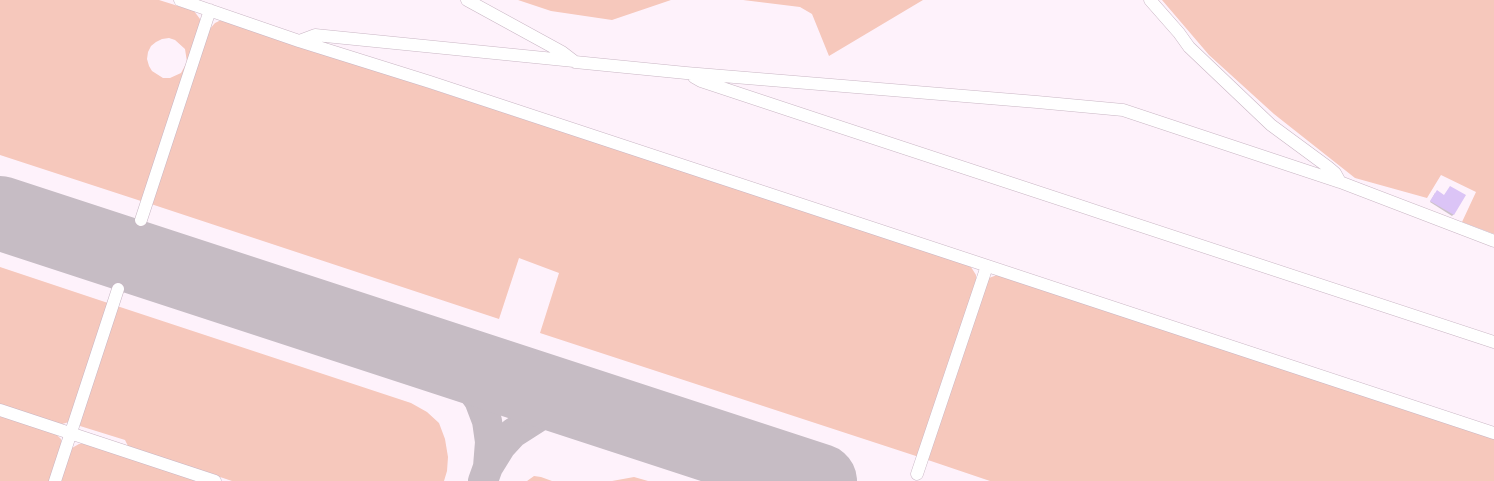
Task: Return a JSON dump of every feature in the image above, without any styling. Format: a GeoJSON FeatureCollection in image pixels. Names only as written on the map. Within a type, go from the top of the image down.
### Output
{"type":"FeatureCollection","features":[{"type":"Feature","properties":{"kind":"street"},"geometry":{"type":"LineString","coordinates":[[180,0],[299,41],[430,82],[1494,433]]}},
{"type":"Feature","properties":{"kind":"street"},"geometry":{"type":"LineString","coordinates":[[467,0],[562,52],[575,62]]}},
{"type":"Feature","properties":{"kind":"street"},"geometry":{"type":"LineString","coordinates":[[1150,0],[1180,33],[1188,47],[1271,125],[1328,166],[1335,173],[1340,182]]}},
{"type":"Feature","properties":{"kind":"street"},"geometry":{"type":"LineString","coordinates":[[141,220],[210,10]]}},
{"type":"Feature","properties":{"kind":"street"},"geometry":{"type":"LineString","coordinates":[[299,41],[315,35],[686,73],[1123,110],[1340,182],[1494,241]]}},
{"type":"Feature","properties":{"kind":"street"},"geometry":{"type":"LineString","coordinates":[[686,73],[708,84],[1494,342]]}},
{"type":"Feature","properties":{"kind":"street"},"geometry":{"type":"LineString","coordinates":[[917,474],[987,266]]}},
{"type":"Feature","properties":{"kind":"street"},"geometry":{"type":"LineString","coordinates":[[55,481],[118,289]]}},
{"type":"Feature","properties":{"kind":"street"},"geometry":{"type":"LineString","coordinates":[[0,410],[215,481]]}},
{"type":"Feature","properties":{"kind":"shaded area"},"geometry":{"type":"Polygon","coordinates":[[[0,0],[159,0],[194,11],[200,19],[201,31],[144,202],[0,155],[0,0]],[[169,38],[162,39],[151,46],[148,52],[147,59],[149,66],[152,71],[163,78],[170,78],[181,73],[187,62],[185,49],[175,40],[169,38]]]}},
{"type":"Feature","properties":{"kind":"shaded area"},"geometry":{"type":"Polygon","coordinates":[[[518,0],[671,0],[612,20],[551,11],[518,0]]]}},
{"type":"Feature","properties":{"kind":"shaded area"},"geometry":{"type":"Polygon","coordinates":[[[743,0],[923,0],[829,56],[812,14],[800,7],[743,0]]]}},
{"type":"Feature","properties":{"kind":"shaded area"},"geometry":{"type":"Polygon","coordinates":[[[1162,0],[1494,0],[1494,234],[1462,222],[1476,192],[1441,175],[1427,198],[1355,178],[1274,114],[1209,55],[1162,0]]]}},
{"type":"Feature","properties":{"kind":"shaded area"},"geometry":{"type":"Polygon","coordinates":[[[221,20],[963,263],[971,267],[976,275],[976,282],[919,457],[540,333],[559,273],[519,258],[499,319],[151,204],[208,31],[215,23],[221,20]]]}},
{"type":"Feature","properties":{"kind":"shaded area"},"geometry":{"type":"Polygon","coordinates":[[[0,267],[111,304],[69,422],[62,424],[0,407],[0,267]]]}},
{"type":"Feature","properties":{"kind":"shaded area"},"geometry":{"type":"Polygon","coordinates":[[[997,275],[1007,277],[1494,438],[1494,481],[990,481],[925,459],[989,278],[997,275]]]}},
{"type":"Feature","properties":{"kind":"shaded area"},"geometry":{"type":"Polygon","coordinates":[[[117,306],[411,403],[427,412],[439,423],[445,439],[448,457],[447,471],[444,481],[232,481],[128,446],[125,440],[80,426],[79,420],[117,306]]]}},
{"type":"Feature","properties":{"kind":"shaded area"},"geometry":{"type":"Polygon","coordinates":[[[0,414],[54,432],[61,439],[63,448],[53,481],[0,481],[0,414]]]}},
{"type":"Feature","properties":{"kind":"shaded area"},"geometry":{"type":"Polygon","coordinates":[[[84,443],[200,481],[60,481],[72,448],[84,443]]]}},
{"type":"Feature","properties":{"kind":"shaded area"},"geometry":{"type":"Polygon","coordinates":[[[534,476],[541,477],[552,481],[527,481],[534,476]]]}},
{"type":"Feature","properties":{"kind":"shaded area"},"geometry":{"type":"Polygon","coordinates":[[[634,477],[648,481],[612,481],[634,477]]]}},
{"type":"Feature","properties":{"kind":"building"},"geometry":{"type":"Polygon","coordinates":[[[1450,186],[1466,195],[1454,215],[1430,201],[1437,190],[1444,195],[1450,186]]]}},
{"type":"Feature","properties":{"kind":"taxiway"},"geometry":{"type":"LineString","coordinates":[[422,351],[444,362],[455,370],[464,379],[479,400],[487,421],[490,442],[488,467],[483,481]]}},
{"type":"Feature","properties":{"kind":"taxiway"},"geometry":{"type":"LineString","coordinates":[[488,467],[501,446],[513,433],[538,417],[549,413],[574,408],[620,415]]}},
{"type":"Feature","properties":{"kind":"runway"},"geometry":{"type":"LineString","coordinates":[[0,213],[820,481]]}}]}
